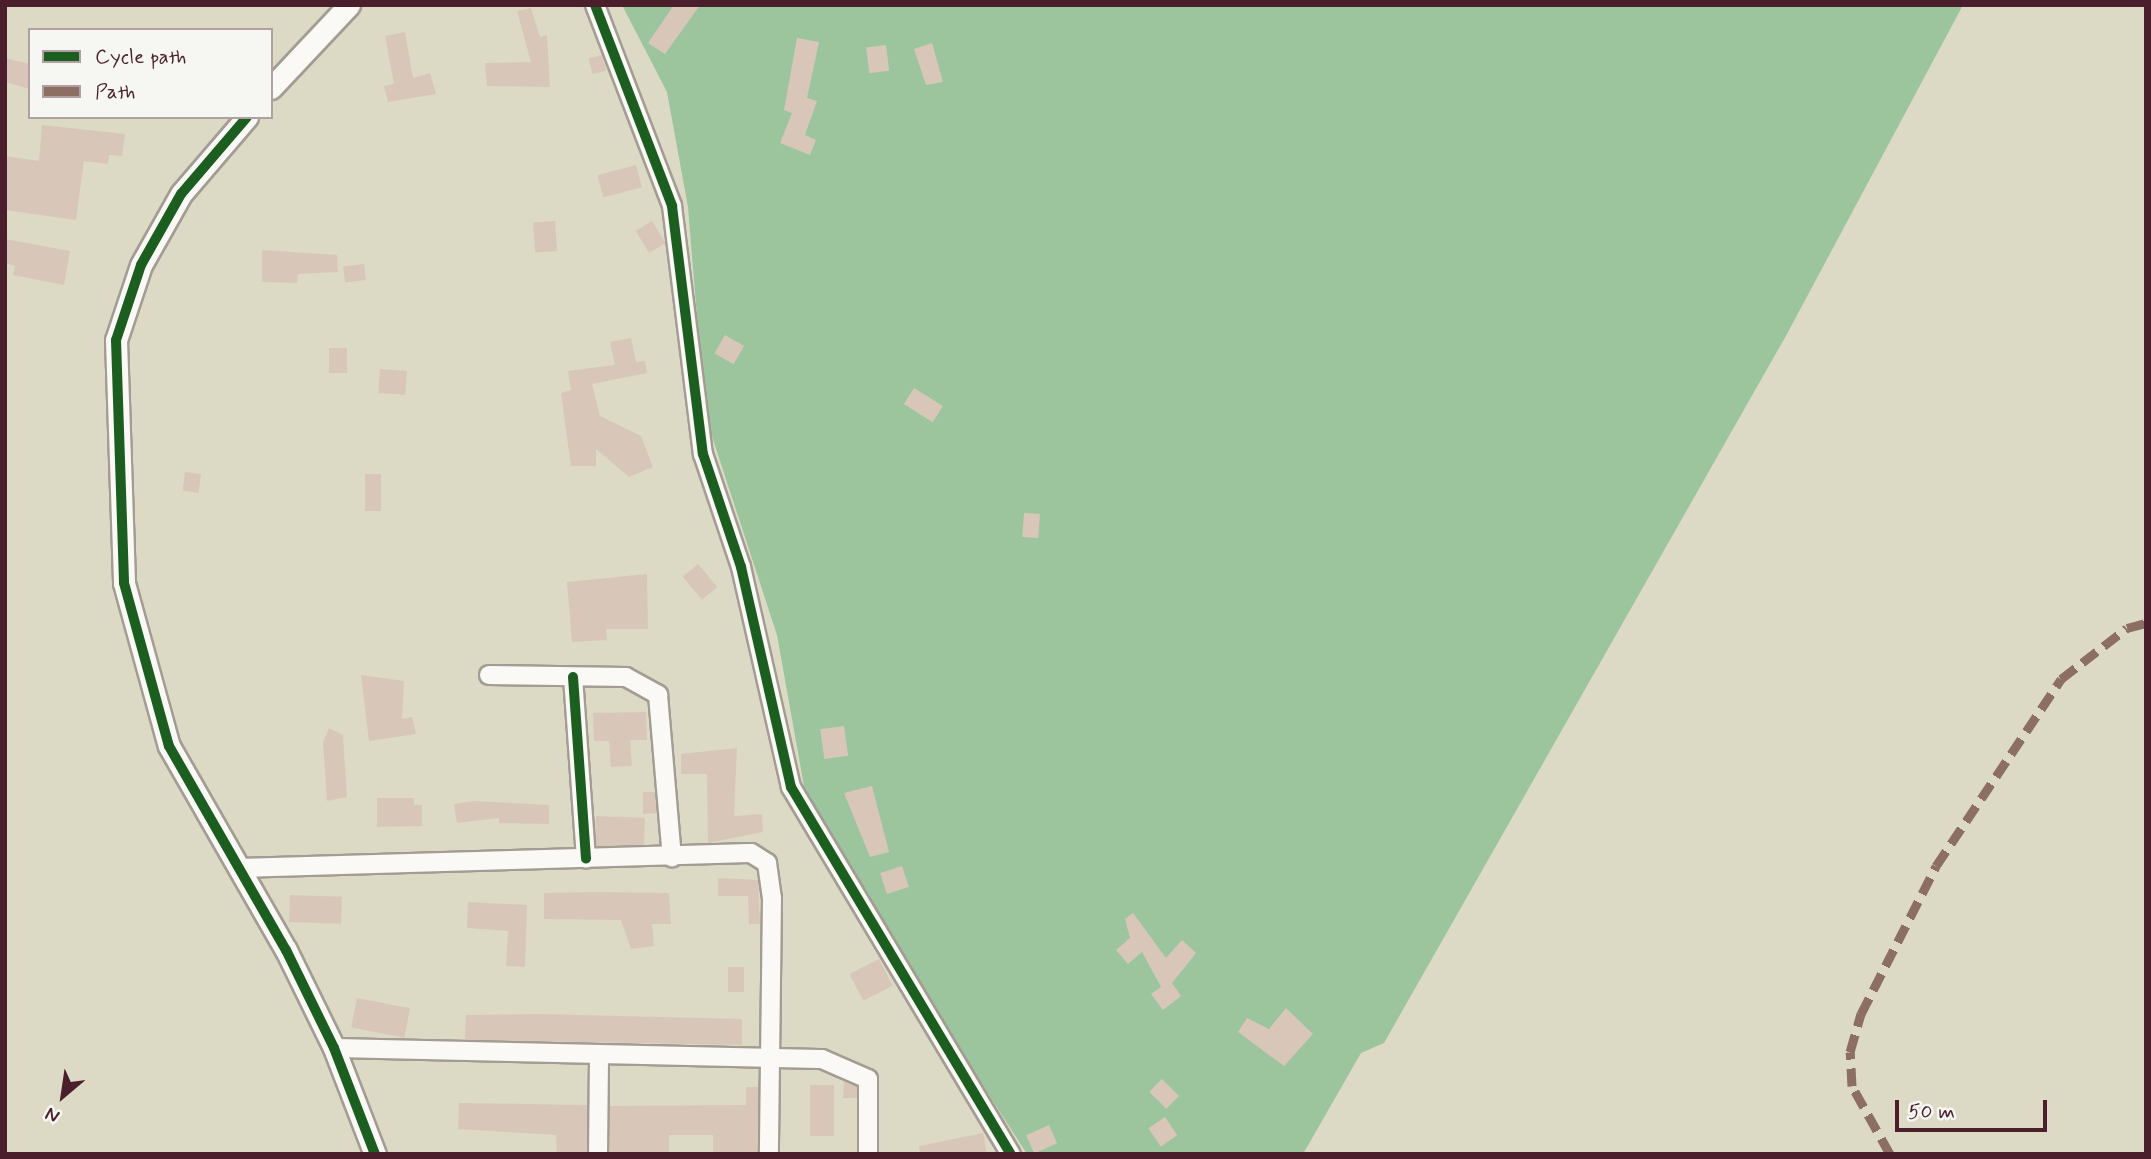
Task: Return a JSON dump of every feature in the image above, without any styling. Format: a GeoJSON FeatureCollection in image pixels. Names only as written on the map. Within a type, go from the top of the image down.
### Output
{"type":"FeatureCollection","features":[{"type":"Feature","properties":{"kind":"street"},"geometry":{"type":"LineString","coordinates":[[273,87],[349,5]]}},
{"type":"Feature","properties":{"kind":"street"},"geometry":{"type":"LineString","coordinates":[[595,5],[672,205],[703,453],[741,567],[791,787],[1011,1154]]}},
{"type":"Feature","properties":{"kind":"street"},"geometry":{"type":"LineString","coordinates":[[245,119],[181,194],[141,265],[116,340],[124,583],[169,746],[239,868],[334,1048],[375,1154]]}},
{"type":"Feature","properties":{"kind":"street"},"geometry":{"type":"LineString","coordinates":[[489,675],[626,677],[658,695],[672,857]]}},
{"type":"Feature","properties":{"kind":"street"},"geometry":{"type":"LineString","coordinates":[[573,677],[586,859]]}},
{"type":"Feature","properties":{"kind":"street"},"geometry":{"type":"LineString","coordinates":[[239,868],[751,853],[767,863],[769,1154]]}},
{"type":"Feature","properties":{"kind":"street"},"geometry":{"type":"LineString","coordinates":[[334,1048],[770,1060],[822,1059],[869,1079],[868,1154]]}},
{"type":"Feature","properties":{"kind":"street"},"geometry":{"type":"LineString","coordinates":[[598,1154],[599,1054]]}},
{"type":"Feature","properties":{"kind":"green space"},"geometry":{"type":"Polygon","coordinates":[[[622,5],[1963,5],[1787,334],[1384,1043],[1361,1053],[1303,1154],[1027,1154],[911,974],[804,786],[777,635],[705,415],[688,207],[667,92],[622,5]]]}},
{"type":"Feature","properties":{"kind":"building"},"geometry":{"type":"Polygon","coordinates":[[[674,5],[700,5],[665,54],[648,43],[674,5]]]}},
{"type":"Feature","properties":{"kind":"building"},"geometry":{"type":"Polygon","coordinates":[[[531,8],[540,37],[547,35],[550,87],[487,86],[485,63],[531,62],[517,11],[531,8]]]}},
{"type":"Feature","properties":{"kind":"building"},"geometry":{"type":"Polygon","coordinates":[[[405,32],[413,78],[430,73],[436,94],[388,102],[384,86],[394,84],[385,36],[405,32]]]}},
{"type":"Feature","properties":{"kind":"building"},"geometry":{"type":"Polygon","coordinates":[[[797,38],[819,42],[807,98],[817,101],[805,135],[816,140],[810,155],[780,143],[792,113],[784,110],[797,38]]]}},
{"type":"Feature","properties":{"kind":"building"},"geometry":{"type":"Polygon","coordinates":[[[932,43],[943,82],[926,85],[914,49],[932,43]]]}},
{"type":"Feature","properties":{"kind":"building"},"geometry":{"type":"Polygon","coordinates":[[[886,45],[889,71],[869,73],[866,47],[886,45]]]}},
{"type":"Feature","properties":{"kind":"building"},"geometry":{"type":"Polygon","coordinates":[[[602,55],[606,70],[593,74],[588,59],[602,55]]]}},
{"type":"Feature","properties":{"kind":"building"},"geometry":{"type":"Polygon","coordinates":[[[5,58],[28,64],[28,88],[5,82],[5,58]]]}},
{"type":"Feature","properties":{"kind":"building"},"geometry":{"type":"Polygon","coordinates":[[[42,125],[125,134],[122,156],[109,155],[108,164],[84,161],[76,220],[5,210],[5,156],[39,161],[42,125]]]}},
{"type":"Feature","properties":{"kind":"building"},"geometry":{"type":"Polygon","coordinates":[[[636,165],[642,187],[603,198],[597,175],[636,165]]]}},
{"type":"Feature","properties":{"kind":"building"},"geometry":{"type":"Polygon","coordinates":[[[555,221],[557,251],[535,252],[533,223],[555,221]]]}},
{"type":"Feature","properties":{"kind":"building"},"geometry":{"type":"Polygon","coordinates":[[[652,221],[665,243],[649,253],[636,231],[652,221]]]}},
{"type":"Feature","properties":{"kind":"building"},"geometry":{"type":"Polygon","coordinates":[[[5,239],[70,251],[64,285],[13,275],[15,266],[5,263],[5,239]]]}},
{"type":"Feature","properties":{"kind":"building"},"geometry":{"type":"Polygon","coordinates":[[[262,250],[337,255],[338,272],[298,274],[297,283],[262,282],[262,250]]]}},
{"type":"Feature","properties":{"kind":"building"},"geometry":{"type":"Polygon","coordinates":[[[364,264],[366,280],[345,282],[343,267],[364,264]]]}},
{"type":"Feature","properties":{"kind":"building"},"geometry":{"type":"Polygon","coordinates":[[[725,335],[744,346],[734,364],[714,353],[725,335]]]}},
{"type":"Feature","properties":{"kind":"building"},"geometry":{"type":"Polygon","coordinates":[[[631,338],[636,362],[645,361],[647,373],[592,384],[600,416],[641,436],[653,467],[629,477],[596,449],[596,466],[571,466],[561,393],[571,390],[568,371],[615,365],[610,342],[631,338]]]}},
{"type":"Feature","properties":{"kind":"building"},"geometry":{"type":"Polygon","coordinates":[[[329,348],[347,348],[347,373],[329,373],[329,348]]]}},
{"type":"Feature","properties":{"kind":"building"},"geometry":{"type":"Polygon","coordinates":[[[380,369],[407,371],[405,395],[378,393],[380,369]]]}},
{"type":"Feature","properties":{"kind":"building"},"geometry":{"type":"Polygon","coordinates":[[[914,388],[943,406],[933,422],[904,404],[914,388]]]}},
{"type":"Feature","properties":{"kind":"building"},"geometry":{"type":"Polygon","coordinates":[[[185,472],[201,474],[199,493],[183,491],[185,472]]]}},
{"type":"Feature","properties":{"kind":"building"},"geometry":{"type":"Polygon","coordinates":[[[365,474],[381,474],[381,511],[365,511],[365,474]]]}},
{"type":"Feature","properties":{"kind":"building"},"geometry":{"type":"Polygon","coordinates":[[[1024,513],[1040,514],[1038,538],[1022,537],[1024,513]]]}},
{"type":"Feature","properties":{"kind":"building"},"geometry":{"type":"Polygon","coordinates":[[[698,564],[717,587],[702,600],[683,577],[698,564]]]}},
{"type":"Feature","properties":{"kind":"building"},"geometry":{"type":"Polygon","coordinates":[[[647,574],[648,629],[606,629],[607,640],[572,642],[567,582],[647,574]]]}},
{"type":"Feature","properties":{"kind":"building"},"geometry":{"type":"Polygon","coordinates":[[[361,675],[404,681],[402,719],[412,717],[416,734],[369,741],[361,675]]]}},
{"type":"Feature","properties":{"kind":"building"},"geometry":{"type":"Polygon","coordinates":[[[646,712],[647,740],[630,740],[632,766],[611,767],[609,741],[594,741],[593,713],[646,712]]]}},
{"type":"Feature","properties":{"kind":"building"},"geometry":{"type":"Polygon","coordinates":[[[844,726],[848,756],[824,759],[820,729],[844,726]]]}},
{"type":"Feature","properties":{"kind":"building"},"geometry":{"type":"Polygon","coordinates":[[[329,728],[343,735],[347,797],[327,801],[323,742],[329,728]]]}},
{"type":"Feature","properties":{"kind":"building"},"geometry":{"type":"Polygon","coordinates":[[[737,748],[734,816],[762,814],[763,832],[708,843],[707,774],[681,774],[681,754],[737,748]]]}},
{"type":"Feature","properties":{"kind":"building"},"geometry":{"type":"Polygon","coordinates":[[[872,786],[889,852],[870,857],[844,793],[872,786]]]}},
{"type":"Feature","properties":{"kind":"building"},"geometry":{"type":"Polygon","coordinates":[[[643,792],[655,792],[657,813],[643,814],[643,792]]]}},
{"type":"Feature","properties":{"kind":"building"},"geometry":{"type":"Polygon","coordinates":[[[377,798],[414,798],[414,805],[422,805],[422,826],[377,827],[377,798]]]}},
{"type":"Feature","properties":{"kind":"building"},"geometry":{"type":"Polygon","coordinates":[[[475,801],[549,805],[549,824],[499,823],[499,818],[457,823],[454,804],[475,801]]]}},
{"type":"Feature","properties":{"kind":"building"},"geometry":{"type":"Polygon","coordinates":[[[596,816],[645,818],[644,848],[595,846],[596,816]]]}},
{"type":"Feature","properties":{"kind":"building"},"geometry":{"type":"Polygon","coordinates":[[[902,866],[909,887],[887,894],[880,873],[902,866]]]}},
{"type":"Feature","properties":{"kind":"building"},"geometry":{"type":"Polygon","coordinates":[[[718,878],[758,880],[760,924],[749,924],[748,896],[718,896],[718,878]]]}},
{"type":"Feature","properties":{"kind":"building"},"geometry":{"type":"Polygon","coordinates":[[[544,893],[669,893],[671,924],[652,924],[654,946],[631,949],[621,920],[544,919],[544,893]]]}},
{"type":"Feature","properties":{"kind":"building"},"geometry":{"type":"Polygon","coordinates":[[[290,895],[342,897],[341,924],[289,922],[290,895]]]}},
{"type":"Feature","properties":{"kind":"building"},"geometry":{"type":"Polygon","coordinates":[[[468,902],[527,905],[525,967],[506,966],[508,931],[467,928],[468,902]]]}},
{"type":"Feature","properties":{"kind":"building"},"geometry":{"type":"Polygon","coordinates":[[[1133,913],[1166,958],[1182,940],[1196,953],[1172,983],[1181,996],[1163,1010],[1151,994],[1161,987],[1142,952],[1128,964],[1116,950],[1130,938],[1125,919],[1133,913]]]}},
{"type":"Feature","properties":{"kind":"building"},"geometry":{"type":"Polygon","coordinates":[[[879,959],[893,986],[863,1001],[850,974],[879,959]]]}},
{"type":"Feature","properties":{"kind":"building"},"geometry":{"type":"Polygon","coordinates":[[[728,967],[744,967],[744,992],[728,992],[728,967]]]}},
{"type":"Feature","properties":{"kind":"building"},"geometry":{"type":"Polygon","coordinates":[[[357,998],[410,1008],[404,1038],[351,1027],[357,998]]]}},
{"type":"Feature","properties":{"kind":"building"},"geometry":{"type":"Polygon","coordinates":[[[1286,1008],[1313,1034],[1284,1066],[1238,1032],[1247,1018],[1269,1029],[1286,1008]]]}},
{"type":"Feature","properties":{"kind":"building"},"geometry":{"type":"Polygon","coordinates":[[[466,1015],[742,1019],[742,1045],[465,1040],[466,1015]]]}},
{"type":"Feature","properties":{"kind":"building"},"geometry":{"type":"Polygon","coordinates":[[[1162,1079],[1179,1096],[1166,1109],[1149,1092],[1162,1079]]]}},
{"type":"Feature","properties":{"kind":"building"},"geometry":{"type":"Polygon","coordinates":[[[844,1082],[857,1086],[857,1098],[843,1098],[844,1082]]]}},
{"type":"Feature","properties":{"kind":"building"},"geometry":{"type":"Polygon","coordinates":[[[810,1085],[834,1085],[834,1136],[810,1136],[810,1085]]]}},
{"type":"Feature","properties":{"kind":"building"},"geometry":{"type":"Polygon","coordinates":[[[746,1087],[758,1087],[758,1154],[713,1154],[713,1135],[669,1135],[669,1154],[609,1154],[610,1106],[746,1105],[746,1087]]]}},
{"type":"Feature","properties":{"kind":"building"},"geometry":{"type":"Polygon","coordinates":[[[459,1103],[587,1105],[587,1154],[557,1154],[556,1135],[458,1129],[459,1103]]]}},
{"type":"Feature","properties":{"kind":"building"},"geometry":{"type":"Polygon","coordinates":[[[1165,1117],[1177,1135],[1161,1146],[1148,1128],[1165,1117]]]}},
{"type":"Feature","properties":{"kind":"building"},"geometry":{"type":"Polygon","coordinates":[[[1049,1125],[1057,1143],[1034,1153],[1026,1135],[1049,1125]]]}},
{"type":"Feature","properties":{"kind":"building"},"geometry":{"type":"Polygon","coordinates":[[[983,1133],[987,1154],[920,1154],[919,1146],[983,1133]]]}},
{"type":"Feature","properties":{"kind":"marked path"},"geometry":{"type":"LineString","coordinates":[[1890,1154],[1852,1086],[1850,1052],[1861,1014],[1936,866],[2061,679],[2127,628],[2146,623]]}},
{"type":"Feature","properties":{"kind":"cycle path"},"geometry":{"type":"LineString","coordinates":[[595,5],[672,206],[703,454],[741,567],[791,787],[1011,1154]]}},
{"type":"Feature","properties":{"kind":"cycle path"},"geometry":{"type":"LineString","coordinates":[[245,119],[181,194],[141,265],[116,340],[124,583],[169,746],[286,950],[334,1048],[375,1154]]}},
{"type":"Feature","properties":{"kind":"cycle path"},"geometry":{"type":"LineString","coordinates":[[573,677],[586,859]]}}]}
